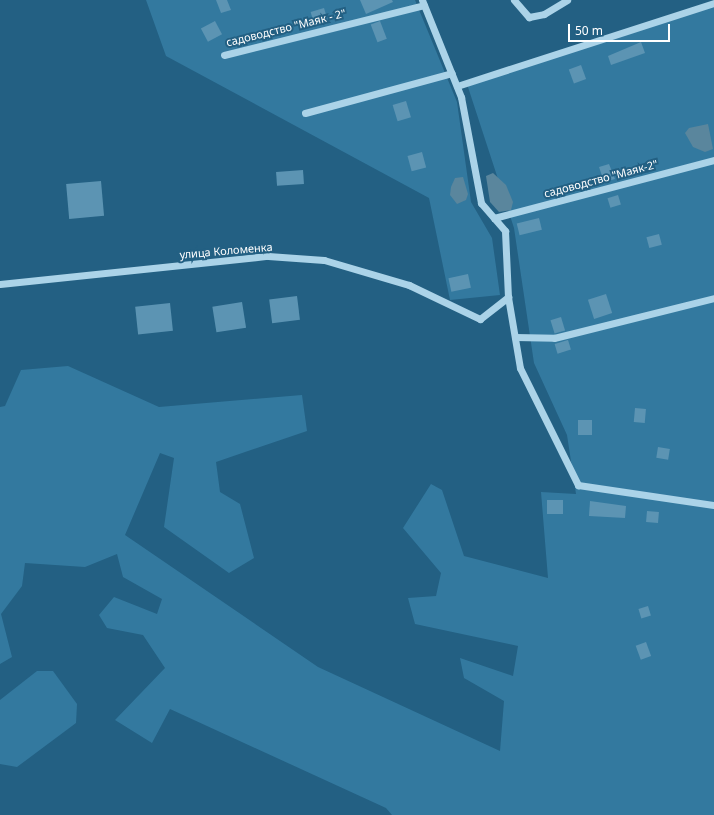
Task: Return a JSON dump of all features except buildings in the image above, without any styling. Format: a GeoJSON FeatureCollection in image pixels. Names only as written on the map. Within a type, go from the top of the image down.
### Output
{"type":"FeatureCollection","features":[{"type":"Feature","properties":{"kind":"street"},"geometry":{"type":"LineString","coordinates":[[514,0],[529,17],[544,14],[567,0]]}},
{"type":"Feature","properties":{"kind":"street"},"geometry":{"type":"LineString","coordinates":[[423,2],[457,86],[481,203],[505,231],[508,297],[520,368],[569,464],[578,485],[714,505]]}},
{"type":"Feature","properties":{"kind":"street","name":"садоводство \"Маяк - 2\""},"geometry":{"type":"LineString","coordinates":[[224,55],[423,2]]}},
{"type":"Feature","properties":{"kind":"street"},"geometry":{"type":"LineString","coordinates":[[457,86],[714,3]]}},
{"type":"Feature","properties":{"kind":"street"},"geometry":{"type":"LineString","coordinates":[[305,113],[452,73]]}},
{"type":"Feature","properties":{"kind":"street","name":"садоводство \"Маяк-2\""},"geometry":{"type":"LineString","coordinates":[[494,218],[714,160]]}},
{"type":"Feature","properties":{"kind":"street","name":"улица Коломенка"},"geometry":{"type":"LineString","coordinates":[[0,284],[268,256],[324,260],[409,285],[480,319],[508,297]]}},
{"type":"Feature","properties":{"kind":"street"},"geometry":{"type":"LineString","coordinates":[[515,337],[554,338],[714,298]]}},
{"type":"Feature","properties":{"kind":"shaded area"},"geometry":{"type":"Polygon","coordinates":[[[146,0],[415,0],[457,102],[471,202],[492,238],[500,295],[450,300],[429,198],[166,56],[146,0]]]}},
{"type":"Feature","properties":{"kind":"shaded area"},"geometry":{"type":"Polygon","coordinates":[[[714,4],[714,815],[392,815],[386,808],[170,709],[152,743],[115,720],[165,668],[143,635],[107,628],[99,615],[114,597],[157,614],[162,599],[123,577],[117,554],[85,567],[25,563],[22,586],[1,614],[12,657],[0,664],[0,407],[5,406],[21,370],[68,366],[159,407],[302,395],[307,431],[216,462],[220,492],[240,504],[254,558],[229,573],[164,527],[174,458],[160,453],[125,535],[318,667],[500,751],[504,701],[464,678],[460,658],[513,676],[518,646],[415,624],[408,598],[436,596],[441,573],[403,528],[431,484],[442,490],[464,556],[548,578],[541,492],[576,494],[567,435],[534,363],[514,228],[466,81],[714,4]]]}},
{"type":"Feature","properties":{"kind":"shaded area"},"geometry":{"type":"Polygon","coordinates":[[[708,124],[713,149],[705,152],[693,147],[685,133],[689,128],[708,124]]]}},
{"type":"Feature","properties":{"kind":"shaded area"},"geometry":{"type":"Polygon","coordinates":[[[493,173],[506,185],[513,202],[511,210],[499,212],[490,202],[486,176],[493,173]]]}},
{"type":"Feature","properties":{"kind":"shaded area"},"geometry":{"type":"Polygon","coordinates":[[[463,177],[468,194],[466,200],[457,204],[450,195],[451,187],[455,178],[463,177]]]}},
{"type":"Feature","properties":{"kind":"shaded area"},"geometry":{"type":"Polygon","coordinates":[[[37,671],[53,671],[77,704],[76,723],[17,767],[0,764],[0,700],[37,671]]]}}]}
